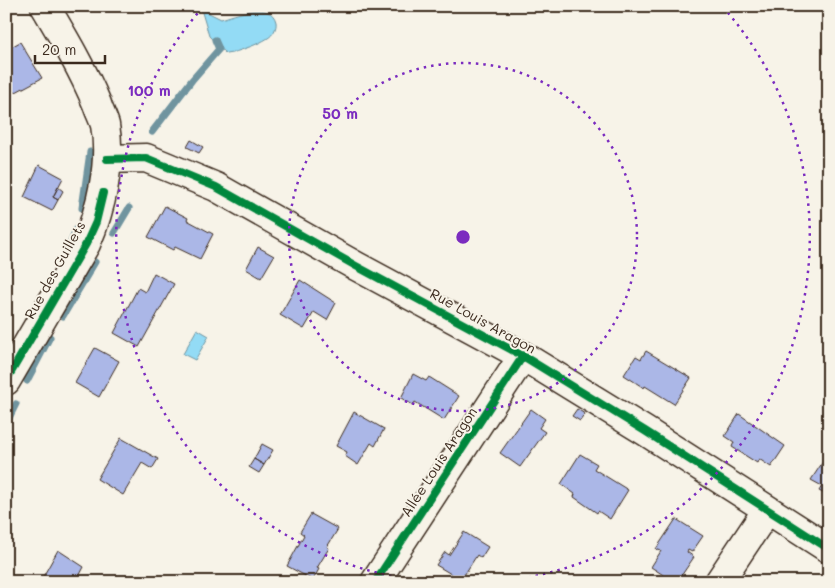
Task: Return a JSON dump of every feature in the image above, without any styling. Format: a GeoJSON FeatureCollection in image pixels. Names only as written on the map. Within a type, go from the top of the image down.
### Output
{"type":"FeatureCollection","features":[{"type":"Feature","properties":{"kind":"street","name":"Rue des Guillets"},"geometry":{"type":"LineString","coordinates":[[6,381],[86,244],[96,222],[103,193],[107,159],[105,125],[87,79],[45,6]]}},
{"type":"Feature","properties":{"kind":"street","name":"Rue Louis Aragon"},"geometry":{"type":"LineString","coordinates":[[107,159],[146,158],[216,187],[356,266],[523,356],[829,549]]}},
{"type":"Feature","properties":{"kind":"street","name":"Allée Louis Aragon"},"geometry":{"type":"LineString","coordinates":[[375,582],[523,356]]}},
{"type":"Feature","properties":{"kind":"street"},"geometry":{"type":"LineString","coordinates":[[719,582],[767,510]]}},
{"type":"Feature","properties":{"kind":"water"},"geometry":{"type":"Polygon","coordinates":[[[201,9],[221,19],[243,12],[260,10],[273,15],[276,27],[268,38],[255,45],[226,54],[209,36],[201,9]]]}},
{"type":"Feature","properties":{"kind":"water"},"geometry":{"type":"Polygon","coordinates":[[[197,329],[209,336],[195,360],[183,354],[197,329]]]}},
{"type":"Feature","properties":{"kind":"building"},"geometry":{"type":"Polygon","coordinates":[[[20,42],[42,78],[14,93],[6,80],[6,50],[20,42]]]}},
{"type":"Feature","properties":{"kind":"building"},"geometry":{"type":"Polygon","coordinates":[[[191,140],[203,147],[199,153],[187,147],[191,140]]]}},
{"type":"Feature","properties":{"kind":"building"},"geometry":{"type":"Polygon","coordinates":[[[39,165],[63,178],[53,197],[58,200],[52,211],[24,197],[39,165]]]}},
{"type":"Feature","properties":{"kind":"building"},"geometry":{"type":"Polygon","coordinates":[[[58,187],[63,191],[58,200],[53,197],[58,187]]]}},
{"type":"Feature","properties":{"kind":"building"},"geometry":{"type":"Polygon","coordinates":[[[165,206],[213,234],[200,259],[175,247],[173,250],[148,237],[165,206]]]}},
{"type":"Feature","properties":{"kind":"building"},"geometry":{"type":"Polygon","coordinates":[[[258,247],[274,256],[261,278],[246,269],[258,247]]]}},
{"type":"Feature","properties":{"kind":"building"},"geometry":{"type":"Polygon","coordinates":[[[154,273],[174,284],[139,347],[114,333],[138,288],[145,292],[154,273]]]}},
{"type":"Feature","properties":{"kind":"building"},"geometry":{"type":"Polygon","coordinates":[[[300,280],[336,303],[327,320],[314,312],[304,329],[280,315],[300,280]]]}},
{"type":"Feature","properties":{"kind":"building"},"geometry":{"type":"Polygon","coordinates":[[[95,348],[119,361],[99,397],[75,383],[95,348]]]}},
{"type":"Feature","properties":{"kind":"building"},"geometry":{"type":"Polygon","coordinates":[[[646,351],[691,378],[674,404],[624,375],[636,356],[641,359],[646,351]]]}},
{"type":"Feature","properties":{"kind":"building"},"geometry":{"type":"Polygon","coordinates":[[[413,374],[426,381],[429,377],[459,396],[444,420],[415,402],[413,405],[401,398],[413,374]]]}},
{"type":"Feature","properties":{"kind":"building"},"geometry":{"type":"Polygon","coordinates":[[[531,409],[545,419],[539,428],[545,432],[520,467],[500,453],[531,409]]]}},
{"type":"Feature","properties":{"kind":"building"},"geometry":{"type":"Polygon","coordinates":[[[577,409],[585,414],[580,421],[572,416],[577,409]]]}},
{"type":"Feature","properties":{"kind":"building"},"geometry":{"type":"Polygon","coordinates":[[[354,412],[384,429],[375,446],[371,443],[358,465],[345,456],[347,452],[336,446],[354,412]]]}},
{"type":"Feature","properties":{"kind":"building"},"geometry":{"type":"Polygon","coordinates":[[[739,414],[785,446],[771,467],[759,459],[757,463],[732,447],[734,442],[725,436],[739,414]]]}},
{"type":"Feature","properties":{"kind":"building"},"geometry":{"type":"Polygon","coordinates":[[[121,438],[158,459],[152,469],[142,463],[123,495],[97,479],[121,438]]]}},
{"type":"Feature","properties":{"kind":"building"},"geometry":{"type":"Polygon","coordinates":[[[262,444],[273,450],[264,465],[254,459],[262,444]]]}},
{"type":"Feature","properties":{"kind":"building"},"geometry":{"type":"Polygon","coordinates":[[[580,454],[597,464],[594,469],[628,490],[610,519],[598,511],[597,513],[574,497],[575,494],[561,484],[580,454]]]}},
{"type":"Feature","properties":{"kind":"building"},"geometry":{"type":"Polygon","coordinates":[[[826,457],[829,459],[829,496],[819,491],[822,486],[811,480],[826,457]]]}},
{"type":"Feature","properties":{"kind":"building"},"geometry":{"type":"Polygon","coordinates":[[[254,459],[264,465],[259,473],[249,467],[254,459]]]}},
{"type":"Feature","properties":{"kind":"building"},"geometry":{"type":"Polygon","coordinates":[[[311,514],[338,529],[327,547],[329,548],[317,568],[319,569],[313,580],[287,566],[304,535],[300,532],[311,514]]]}},
{"type":"Feature","properties":{"kind":"building"},"geometry":{"type":"Polygon","coordinates":[[[676,519],[703,536],[692,552],[688,550],[687,552],[694,557],[677,582],[674,582],[651,567],[661,551],[656,549],[676,519]]]}},
{"type":"Feature","properties":{"kind":"building"},"geometry":{"type":"Polygon","coordinates":[[[464,532],[488,547],[481,558],[477,555],[461,580],[436,565],[445,552],[449,555],[464,532]]]}},
{"type":"Feature","properties":{"kind":"building"},"geometry":{"type":"Polygon","coordinates":[[[58,550],[84,567],[76,582],[40,582],[58,550]]]}},
{"type":"Feature","properties":{"kind":"waterway"},"geometry":{"type":"LineString","coordinates":[[152,132],[192,80],[219,49],[215,40]]}},
{"type":"Feature","properties":{"kind":"waterway"},"geometry":{"type":"LineString","coordinates":[[82,208],[90,152]]}},
{"type":"Feature","properties":{"kind":"waterway"},"geometry":{"type":"LineString","coordinates":[[114,233],[129,208]]}},
{"type":"Feature","properties":{"kind":"waterway"},"geometry":{"type":"LineString","coordinates":[[68,250],[76,229]]}},
{"type":"Feature","properties":{"kind":"waterway"},"geometry":{"type":"LineString","coordinates":[[63,316],[95,262]]}},
{"type":"Feature","properties":{"kind":"waterway"},"geometry":{"type":"LineString","coordinates":[[27,381],[50,337]]}},
{"type":"Feature","properties":{"kind":"waterway"},"geometry":{"type":"LineString","coordinates":[[6,424],[16,404]]}},
{"type":"Feature","properties":{"kind":"cycle path"},"geometry":{"type":"LineString","coordinates":[[107,159],[146,158],[216,187],[356,266],[523,356],[645,431],[829,549]]}},
{"type":"Feature","properties":{"kind":"cycle path"},"geometry":{"type":"LineString","coordinates":[[6,381],[86,244],[96,222],[103,193]]}},
{"type":"Feature","properties":{"kind":"cycle path"},"geometry":{"type":"LineString","coordinates":[[375,582],[523,356]]}}]}
